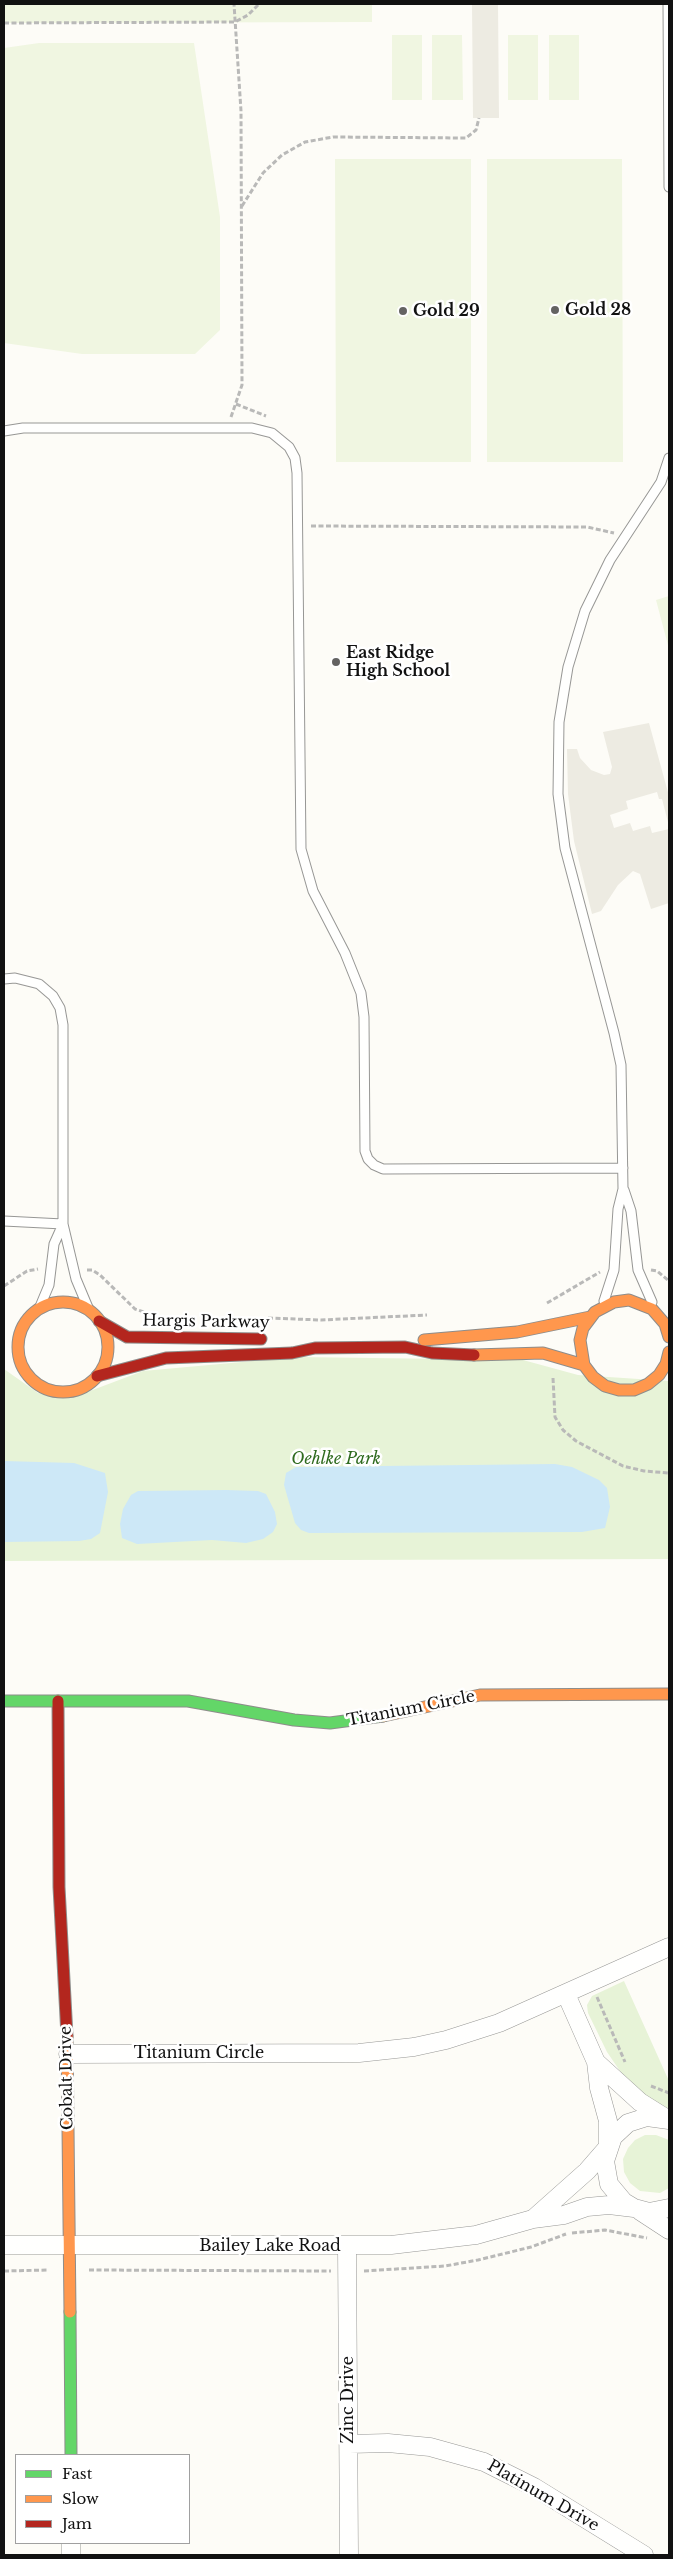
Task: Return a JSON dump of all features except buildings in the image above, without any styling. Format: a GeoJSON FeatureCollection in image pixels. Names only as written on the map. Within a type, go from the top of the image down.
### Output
{"type":"FeatureCollection","features":[{"type":"Feature","properties":{"kind":"street"},"geometry":{"type":"LineString","coordinates":[[669,1337],[664,1322],[644,1305],[630,1300],[614,1302],[601,1307],[590,1317],[580,1340],[584,1365],[593,1377],[605,1386],[619,1390],[634,1390],[664,1374],[669,1352]]}},
{"type":"Feature","properties":{"kind":"street"},"geometry":{"type":"LineString","coordinates":[[12,1364],[26,1373],[36,1383],[48,1389],[61,1392],[87,1385],[97,1376],[105,1364],[108,1349],[106,1334],[100,1321],[89,1310],[75,1304],[53,1303],[39,1309],[29,1318],[21,1331],[18,1345],[20,1360],[26,1373]]}},
{"type":"Feature","properties":{"kind":"street","name":"Hargis Parkway"},"geometry":{"type":"LineString","coordinates":[[405,1347],[431,1338],[517,1332],[590,1317]]}},
{"type":"Feature","properties":{"kind":"street"},"geometry":{"type":"LineString","coordinates":[[9,1322],[29,1318]]}},
{"type":"Feature","properties":{"kind":"street","name":"Hargis Parkway"},"geometry":{"type":"LineString","coordinates":[[100,1321],[127,1337],[272,1340]]}},
{"type":"Feature","properties":{"kind":"street","name":"Hargis Parkway"},"geometry":{"type":"LineString","coordinates":[[292,1340],[315,1348]]}},
{"type":"Feature","properties":{"kind":"street","name":"Hargis Parkway"},"geometry":{"type":"LineString","coordinates":[[97,1376],[166,1358],[292,1353],[315,1348],[405,1347],[432,1353],[543,1353],[584,1365]]}},
{"type":"Feature","properties":{"kind":"street","name":"Titanium Circle"},"geometry":{"type":"LineString","coordinates":[[4,1701],[188,1701],[294,1720],[330,1723],[367,1720],[453,1699],[480,1695],[669,1694]]}},
{"type":"Feature","properties":{"kind":"street","name":"Cobalt Drive"},"geometry":{"type":"LineString","coordinates":[[58,1701],[59,1887],[68,2054],[71,2454]]}},
{"type":"Feature","properties":{"kind":"street","name":"Titanium Circle"},"geometry":{"type":"LineString","coordinates":[[68,2054],[360,2053],[396,2050],[446,2040],[480,2030],[566,1994],[669,1947]]}},
{"type":"Feature","properties":{"kind":"street"},"geometry":{"type":"LineString","coordinates":[[566,1994],[596,2062],[599,2088],[607,2116],[608,2147],[605,2167],[609,2184],[617,2196],[669,2230]]}},
{"type":"Feature","properties":{"kind":"street"},"geometry":{"type":"LineString","coordinates":[[596,2062],[640,2102],[669,2120]]}},
{"type":"Feature","properties":{"kind":"street","name":"Bailey Lake Road"},"geometry":{"type":"LineString","coordinates":[[533,2219],[587,2172],[608,2147],[617,2132],[634,2120],[654,2116],[669,2120]]}},
{"type":"Feature","properties":{"kind":"street","name":"Bailey Lake Road"},"geometry":{"type":"LineString","coordinates":[[4,2245],[392,2245],[453,2239],[502,2229],[533,2219],[564,2215],[595,2206],[634,2208],[655,2212],[669,2208]]}},
{"type":"Feature","properties":{"kind":"street","name":"Zinc Drive"},"geometry":{"type":"LineString","coordinates":[[347,2245],[349,2555]]}},
{"type":"Feature","properties":{"kind":"street","name":"Platinum Drive"},"geometry":{"type":"LineString","coordinates":[[349,2444],[430,2447],[484,2462],[534,2487],[644,2555]]}},
{"type":"Feature","properties":{"kind":"lane"},"geometry":{"type":"LineString","coordinates":[[668,4],[669,187]]}},
{"type":"Feature","properties":{"kind":"lane"},"geometry":{"type":"LineString","coordinates":[[4,431],[23,428],[230,427],[265,430],[279,437],[289,448],[296,465],[298,527],[301,849],[313,891],[352,968],[361,993],[364,1017],[365,1151],[368,1159],[382,1169],[623,1168]]}},
{"type":"Feature","properties":{"kind":"lane"},"geometry":{"type":"LineString","coordinates":[[601,1307],[614,1270],[618,1210],[623,1189],[620,1058],[565,848],[559,809],[557,777],[559,722],[568,667],[586,611],[610,560],[626,539],[662,482],[669,458]]}},
{"type":"Feature","properties":{"kind":"lane"},"geometry":{"type":"LineString","coordinates":[[4,979],[15,978],[39,984],[53,996],[62,1015],[63,1224],[70,1243],[76,1279],[89,1310]]}},
{"type":"Feature","properties":{"kind":"lane"},"geometry":{"type":"LineString","coordinates":[[623,1189],[631,1211],[641,1280],[664,1322]]}},
{"type":"Feature","properties":{"kind":"lane"},"geometry":{"type":"LineString","coordinates":[[4,1221],[63,1224]]}},
{"type":"Feature","properties":{"kind":"lane"},"geometry":{"type":"LineString","coordinates":[[39,1309],[49,1284],[54,1244],[63,1224]]}},
{"type":"Feature","properties":{"kind":"path"},"geometry":{"type":"LineString","coordinates":[[230,427],[230,418],[242,385],[242,112],[234,4]]}},
{"type":"Feature","properties":{"kind":"path"},"geometry":{"type":"LineString","coordinates":[[4,23],[235,22],[248,15],[259,4]]}},
{"type":"Feature","properties":{"kind":"path"},"geometry":{"type":"LineString","coordinates":[[242,207],[263,173],[282,155],[305,142],[333,137],[466,138],[476,130],[479,118]]}},
{"type":"Feature","properties":{"kind":"path"},"geometry":{"type":"LineString","coordinates":[[298,527],[587,527],[613,532],[626,539]]}},
{"type":"Feature","properties":{"kind":"path"},"geometry":{"type":"LineString","coordinates":[[648,1260],[650,1270],[657,1271],[669,1281]]}},
{"type":"Feature","properties":{"kind":"path"},"geometry":{"type":"LineString","coordinates":[[4,1286],[27,1271],[42,1269]]}},
{"type":"Feature","properties":{"kind":"path"},"geometry":{"type":"LineString","coordinates":[[92,1270],[135,1309],[158,1315]]}},
{"type":"Feature","properties":{"kind":"path"},"geometry":{"type":"LineString","coordinates":[[541,1305],[589,1277],[606,1270]]}},
{"type":"Feature","properties":{"kind":"path"},"geometry":{"type":"LineString","coordinates":[[264,1318],[331,1320],[430,1315]]}},
{"type":"Feature","properties":{"kind":"path"},"geometry":{"type":"LineString","coordinates":[[553,1368],[555,1413],[558,1423],[567,1433],[595,1453],[623,1466],[644,1471],[669,1473]]}},
{"type":"Feature","properties":{"kind":"path"},"geometry":{"type":"LineString","coordinates":[[600,2004],[613,2039],[628,2068]]}},
{"type":"Feature","properties":{"kind":"path"},"geometry":{"type":"LineString","coordinates":[[645,2083],[669,2093]]}},
{"type":"Feature","properties":{"kind":"green space"},"geometry":{"type":"Polygon","coordinates":[[[4,4],[372,4],[372,22],[4,23],[4,4]]]}},
{"type":"Feature","properties":{"kind":"green space"},"geometry":{"type":"Polygon","coordinates":[[[392,35],[422,35],[422,100],[392,100],[392,35]]]}},
{"type":"Feature","properties":{"kind":"green space"},"geometry":{"type":"Polygon","coordinates":[[[432,35],[462,35],[463,100],[432,100],[432,35]]]}},
{"type":"Feature","properties":{"kind":"green space"},"geometry":{"type":"Polygon","coordinates":[[[508,35],[538,35],[538,100],[508,100],[508,35]]]}},
{"type":"Feature","properties":{"kind":"green space"},"geometry":{"type":"Polygon","coordinates":[[[549,35],[579,35],[579,100],[549,100],[549,35]]]}},
{"type":"Feature","properties":{"kind":"green space"},"geometry":{"type":"Polygon","coordinates":[[[39,43],[194,43],[220,217],[220,330],[195,354],[82,354],[4,343],[4,48],[39,43]]]}},
{"type":"Feature","properties":{"kind":"green space","name":"Gold 29"},"geometry":{"type":"Polygon","coordinates":[[[335,159],[471,159],[471,462],[336,462],[335,159]]]}},
{"type":"Feature","properties":{"kind":"green space","name":"Gold 28"},"geometry":{"type":"Polygon","coordinates":[[[487,159],[622,159],[623,462],[487,462],[487,159]]]}},
{"type":"Feature","properties":{"kind":"green space"},"geometry":{"type":"Polygon","coordinates":[[[669,596],[669,649],[656,600],[669,596]]]}},
{"type":"Feature","properties":{"kind":"green space","name":"Oehlke Park"},"geometry":{"type":"Polygon","coordinates":[[[297,1357],[523,1360],[578,1375],[669,1381],[669,1559],[4,1561],[4,1369],[38,1393],[63,1398],[74,1397],[143,1371],[297,1357]]]}},
{"type":"Feature","properties":{"kind":"green space"},"geometry":{"type":"Polygon","coordinates":[[[624,1981],[669,2081],[669,2110],[646,2096],[622,2074],[607,2052],[588,2013],[587,2005],[592,1996],[624,1981]]]}},
{"type":"Feature","properties":{"kind":"green space"},"geometry":{"type":"Polygon","coordinates":[[[645,2135],[656,2135],[669,2140],[669,2188],[660,2193],[640,2191],[630,2183],[624,2172],[623,2159],[628,2148],[635,2140],[645,2135]]]}},
{"type":"Feature","properties":{"kind":"shaded area"},"geometry":{"type":"Polygon","coordinates":[[[472,4],[498,4],[499,118],[473,118],[472,4]]]}},
{"type":"Feature","properties":{"kind":"shaded area"},"geometry":{"type":"Polygon","coordinates":[[[649,723],[669,796],[669,826],[662,799],[659,799],[657,792],[626,801],[628,809],[610,815],[614,828],[630,823],[633,831],[650,826],[652,833],[669,829],[669,903],[651,909],[640,874],[633,871],[618,885],[601,911],[592,914],[574,841],[568,794],[567,749],[577,749],[580,758],[591,770],[604,775],[610,774],[612,767],[603,732],[649,723]]]}},
{"type":"Feature","properties":{"kind":"water"},"geometry":{"type":"Polygon","coordinates":[[[4,1461],[74,1463],[105,1473],[108,1492],[100,1533],[91,1539],[79,1541],[4,1542],[4,1461]]]}},
{"type":"Feature","properties":{"kind":"water"},"geometry":{"type":"Polygon","coordinates":[[[555,1464],[572,1467],[599,1480],[607,1488],[610,1507],[605,1528],[582,1532],[309,1533],[301,1530],[295,1523],[284,1485],[286,1473],[296,1467],[555,1464]]]}},
{"type":"Feature","properties":{"kind":"water"},"geometry":{"type":"Polygon","coordinates":[[[138,1491],[258,1491],[266,1494],[275,1512],[277,1524],[273,1532],[263,1539],[246,1543],[212,1540],[137,1544],[122,1538],[120,1524],[123,1509],[131,1495],[138,1491]]]}},
{"type":"Feature","properties":{"kind":"traffic: fast"},"geometry":{"type":"LineString","coordinates":[[4,1701],[188,1701],[294,1720],[330,1723],[383,1716]]}},
{"type":"Feature","properties":{"kind":"traffic: fast"},"geometry":{"type":"LineString","coordinates":[[70,2312],[71,2454]]}},
{"type":"Feature","properties":{"kind":"traffic: slow"},"geometry":{"type":"LineString","coordinates":[[669,1337],[665,1324],[652,1309],[629,1300],[614,1302],[595,1312],[583,1328],[580,1340],[584,1365],[593,1377],[605,1386],[619,1390],[634,1390],[648,1384],[659,1375],[666,1364],[669,1352]]}},
{"type":"Feature","properties":{"kind":"traffic: slow"},"geometry":{"type":"LineString","coordinates":[[63,1302],[72,1303],[88,1310],[100,1322],[107,1338],[108,1347],[107,1356],[100,1372],[88,1384],[72,1391],[63,1392],[54,1391],[38,1384],[26,1372],[19,1356],[18,1347],[19,1338],[26,1322],[38,1310],[54,1303],[63,1302]]}},
{"type":"Feature","properties":{"kind":"traffic: slow"},"geometry":{"type":"LineString","coordinates":[[424,1340],[517,1332],[590,1317]]}},
{"type":"Feature","properties":{"kind":"traffic: slow"},"geometry":{"type":"LineString","coordinates":[[474,1355],[543,1353],[584,1365]]}},
{"type":"Feature","properties":{"kind":"traffic: slow"},"geometry":{"type":"LineString","coordinates":[[383,1716],[480,1695],[669,1694]]}},
{"type":"Feature","properties":{"kind":"traffic: slow"},"geometry":{"type":"LineString","coordinates":[[67,2036],[70,2312]]}},
{"type":"Feature","properties":{"kind":"traffic: jam"},"geometry":{"type":"LineString","coordinates":[[99,1321],[127,1337],[261,1339]]}},
{"type":"Feature","properties":{"kind":"traffic: jam"},"geometry":{"type":"LineString","coordinates":[[97,1376],[166,1358],[292,1353],[315,1348],[405,1347],[432,1353],[474,1355]]}},
{"type":"Feature","properties":{"kind":"traffic: jam"},"geometry":{"type":"LineString","coordinates":[[58,1701],[59,1887],[67,2036]]}},
{"type":"Feature","properties":{"kind":"place","name":"Gold 28"},"geometry":{"type":"Point","coordinates":[555,310]}},
{"type":"Feature","properties":{"kind":"place","name":"Gold 29"},"geometry":{"type":"Point","coordinates":[403,311]}},
{"type":"Feature","properties":{"kind":"place","name":"East Ridge High School"},"geometry":{"type":"Point","coordinates":[336,662]}}]}
